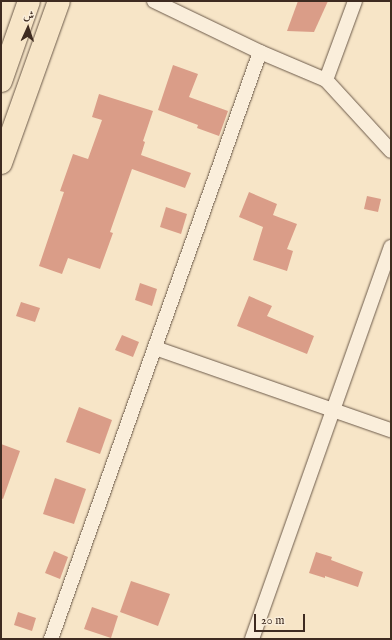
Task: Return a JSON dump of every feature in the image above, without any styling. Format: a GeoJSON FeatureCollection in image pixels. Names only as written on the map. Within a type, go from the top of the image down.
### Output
{"type":"FeatureCollection","features":[{"type":"Feature","properties":{"kind":"main road"},"geometry":{"type":"LineString","coordinates":[[1,81],[29,1]]}},
{"type":"Feature","properties":{"kind":"main road"},"geometry":{"type":"LineString","coordinates":[[1,163],[59,1]]}},
{"type":"Feature","properties":{"kind":"street"},"geometry":{"type":"LineString","coordinates":[[154,1],[260,52],[326,80],[391,151]]}},
{"type":"Feature","properties":{"kind":"street"},"geometry":{"type":"LineString","coordinates":[[326,80],[355,1]]}},
{"type":"Feature","properties":{"kind":"street"},"geometry":{"type":"LineString","coordinates":[[51,639],[260,52]]}},
{"type":"Feature","properties":{"kind":"street"},"geometry":{"type":"LineString","coordinates":[[252,639],[391,247]]}},
{"type":"Feature","properties":{"kind":"street"},"geometry":{"type":"LineString","coordinates":[[155,348],[391,430]]}},
{"type":"Feature","properties":{"kind":"building"},"geometry":{"type":"Polygon","coordinates":[[[298,1],[328,1],[314,32],[287,31],[298,1]]]}},
{"type":"Feature","properties":{"kind":"building"},"geometry":{"type":"Polygon","coordinates":[[[173,65],[198,74],[189,97],[228,111],[219,136],[197,128],[198,125],[158,110],[173,65]]]}},
{"type":"Feature","properties":{"kind":"building"},"geometry":{"type":"Polygon","coordinates":[[[99,94],[153,111],[143,141],[145,142],[141,155],[191,173],[185,188],[132,169],[110,232],[113,233],[100,269],[68,258],[62,274],[39,266],[64,192],[60,191],[73,154],[88,159],[102,120],[92,117],[99,94]]]}},
{"type":"Feature","properties":{"kind":"building"},"geometry":{"type":"Polygon","coordinates":[[[249,192],[277,204],[273,215],[297,224],[287,249],[293,251],[287,271],[253,260],[263,227],[239,217],[249,192]]]}},
{"type":"Feature","properties":{"kind":"building"},"geometry":{"type":"Polygon","coordinates":[[[367,196],[381,199],[378,212],[364,209],[367,196]]]}},
{"type":"Feature","properties":{"kind":"building"},"geometry":{"type":"Polygon","coordinates":[[[166,207],[187,214],[181,234],[160,227],[166,207]]]}},
{"type":"Feature","properties":{"kind":"building"},"geometry":{"type":"Polygon","coordinates":[[[140,283],[157,289],[152,306],[135,300],[140,283]]]}},
{"type":"Feature","properties":{"kind":"building"},"geometry":{"type":"Polygon","coordinates":[[[249,296],[272,306],[267,316],[314,336],[307,354],[237,326],[249,296]]]}},
{"type":"Feature","properties":{"kind":"building"},"geometry":{"type":"Polygon","coordinates":[[[21,302],[40,308],[35,322],[16,316],[21,302]]]}},
{"type":"Feature","properties":{"kind":"building"},"geometry":{"type":"Polygon","coordinates":[[[122,335],[139,342],[133,357],[115,350],[122,335]]]}},
{"type":"Feature","properties":{"kind":"building"},"geometry":{"type":"Polygon","coordinates":[[[79,407],[112,420],[100,454],[66,442],[79,407]]]}},
{"type":"Feature","properties":{"kind":"building"},"geometry":{"type":"Polygon","coordinates":[[[1,444],[20,451],[3,499],[1,498],[1,444]]]}},
{"type":"Feature","properties":{"kind":"building"},"geometry":{"type":"Polygon","coordinates":[[[55,478],[86,489],[74,524],[43,514],[55,478]]]}},
{"type":"Feature","properties":{"kind":"building"},"geometry":{"type":"Polygon","coordinates":[[[54,551],[68,557],[60,579],[45,573],[54,551]]]}},
{"type":"Feature","properties":{"kind":"building"},"geometry":{"type":"Polygon","coordinates":[[[316,552],[332,557],[331,560],[363,572],[358,587],[325,576],[325,578],[309,573],[316,552]]]}},
{"type":"Feature","properties":{"kind":"building"},"geometry":{"type":"Polygon","coordinates":[[[131,581],[170,594],[158,626],[120,612],[131,581]]]}},
{"type":"Feature","properties":{"kind":"building"},"geometry":{"type":"Polygon","coordinates":[[[92,607],[118,616],[111,638],[84,629],[92,607]]]}},
{"type":"Feature","properties":{"kind":"building"},"geometry":{"type":"Polygon","coordinates":[[[18,612],[36,618],[32,631],[14,625],[18,612]]]}}]}
